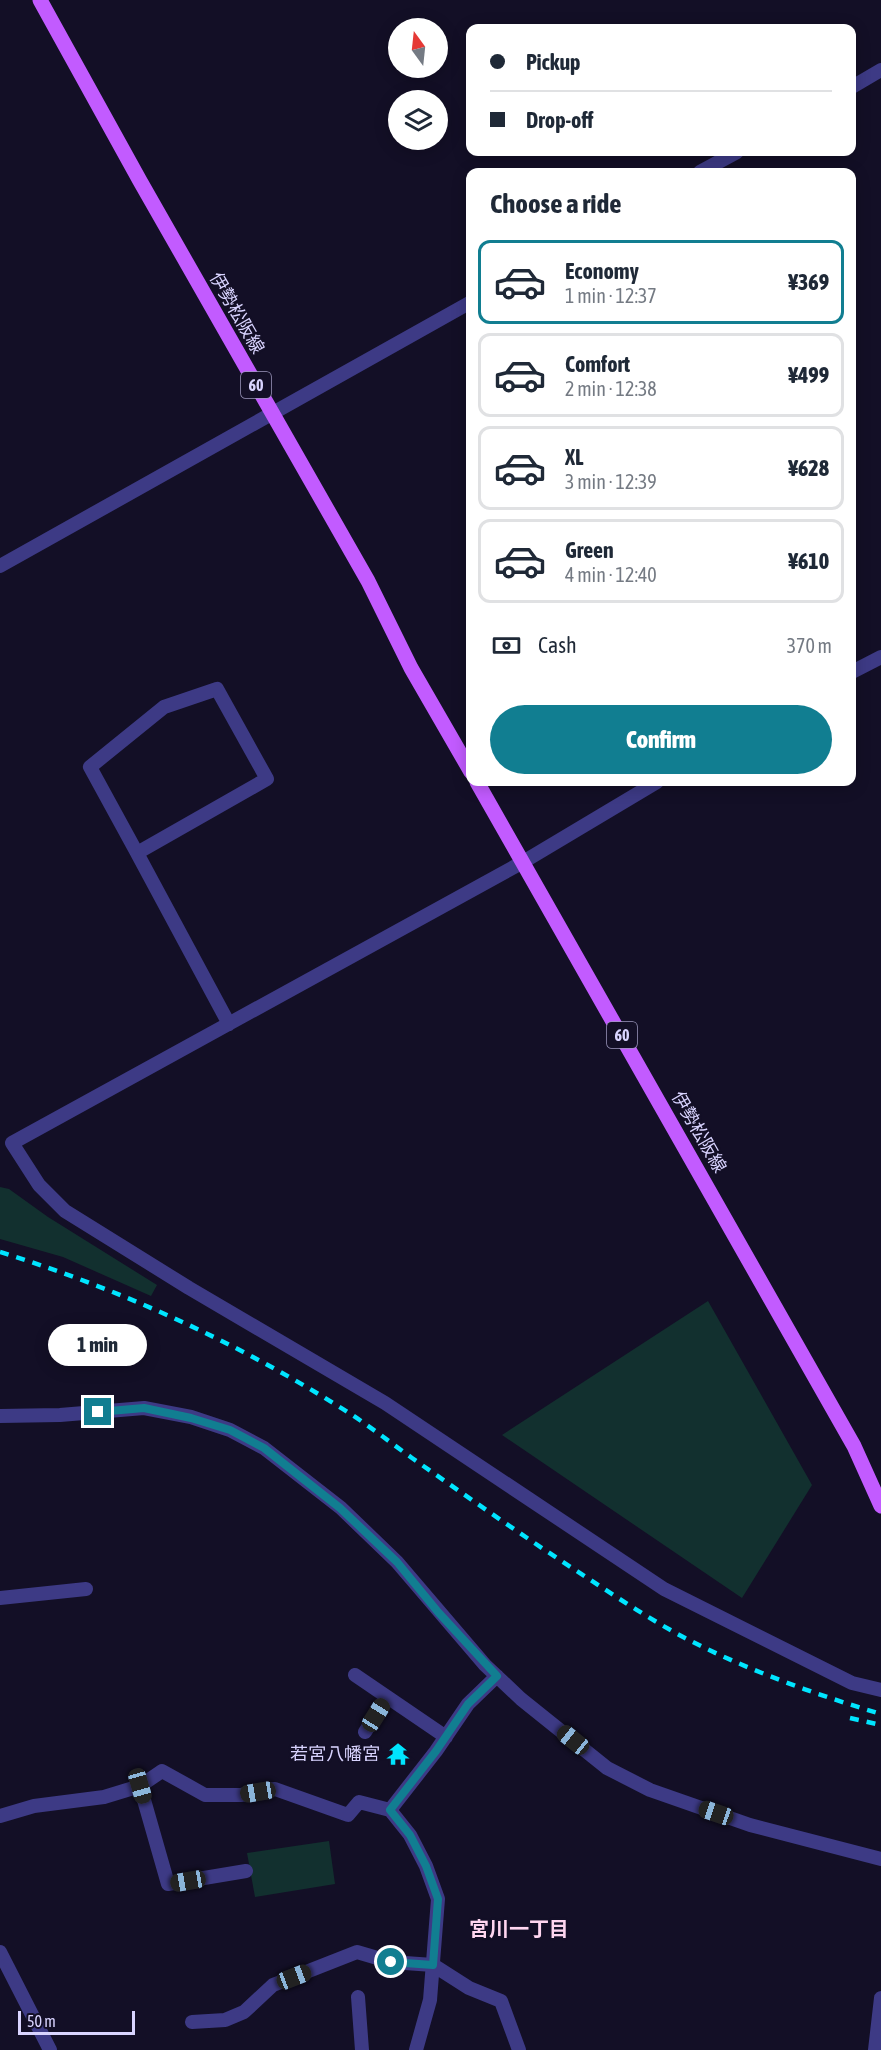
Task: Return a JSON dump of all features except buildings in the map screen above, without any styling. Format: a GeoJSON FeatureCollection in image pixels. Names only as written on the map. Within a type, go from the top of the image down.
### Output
{"type":"FeatureCollection","features":[{"type":"Feature","properties":{"kind":"main road","name":"伊勢松阪線"},"geometry":{"type":"LineString","coordinates":[[40,0],[368,581],[411,668],[466,762]]}},
{"type":"Feature","properties":{"kind":"main road","name":"伊勢松阪線"},"geometry":{"type":"LineString","coordinates":[[479,786],[721,1208],[854,1446],[881,1506]]}},
{"type":"Feature","properties":{"kind":"street"},"geometry":{"type":"LineString","coordinates":[[856,85],[881,70]]}},
{"type":"Feature","properties":{"kind":"street"},"geometry":{"type":"LineString","coordinates":[[707,168],[730,156]]}},
{"type":"Feature","properties":{"kind":"street"},"geometry":{"type":"LineString","coordinates":[[0,566],[466,305]]}},
{"type":"Feature","properties":{"kind":"street"},"geometry":{"type":"LineString","coordinates":[[856,670],[881,657]]}},
{"type":"Feature","properties":{"kind":"street"},"geometry":{"type":"LineString","coordinates":[[137,853],[267,778],[217,689],[164,707],[90,767],[229,1024]]}},
{"type":"Feature","properties":{"kind":"street"},"geometry":{"type":"LineString","coordinates":[[650,786],[523,862],[12,1143],[39,1185],[65,1211],[189,1288],[385,1403],[664,1589],[852,1683],[881,1690]]}},
{"type":"Feature","properties":{"kind":"street"},"geometry":{"type":"LineString","coordinates":[[0,1416],[144,1408],[191,1418],[230,1430],[264,1448],[340,1508],[397,1562],[446,1621],[497,1676],[521,1699],[607,1768],[650,1790],[750,1826],[881,1859]]}},
{"type":"Feature","properties":{"kind":"street"},"geometry":{"type":"LineString","coordinates":[[0,1598],[86,1589]]}},
{"type":"Feature","properties":{"kind":"street"},"geometry":{"type":"LineString","coordinates":[[355,1676],[446,1737]]}},
{"type":"Feature","properties":{"kind":"street"},"geometry":{"type":"LineString","coordinates":[[390,1810],[446,1737],[468,1704],[497,1676]]}},
{"type":"Feature","properties":{"kind":"street"},"geometry":{"type":"LineString","coordinates":[[365,1732],[387,1697]]}},
{"type":"Feature","properties":{"kind":"street"},"geometry":{"type":"LineString","coordinates":[[0,1816],[34,1806],[104,1797],[140,1786],[162,1771],[205,1795],[241,1795],[275,1789],[348,1815],[359,1802],[390,1810],[410,1835],[426,1866],[438,1899],[430,2000],[416,2050]]}},
{"type":"Feature","properties":{"kind":"street"},"geometry":{"type":"LineString","coordinates":[[140,1786],[168,1884],[246,1871]]}},
{"type":"Feature","properties":{"kind":"street"},"geometry":{"type":"LineString","coordinates":[[0,1952],[50,2050]]}},
{"type":"Feature","properties":{"kind":"street"},"geometry":{"type":"LineString","coordinates":[[192,2022],[225,2020],[244,2012],[273,1985],[357,1952],[391,1962],[433,1965],[469,1988],[501,2001],[519,2050]]}},
{"type":"Feature","properties":{"kind":"street"},"geometry":{"type":"LineString","coordinates":[[358,1997],[362,2050]]}},
{"type":"Feature","properties":{"kind":"street"},"geometry":{"type":"LineString","coordinates":[[874,2050],[881,1998]]}},
{"type":"Feature","properties":{"kind":"green space"},"geometry":{"type":"Polygon","coordinates":[[[0,1187],[9,1189],[48,1217],[157,1285],[151,1296],[63,1257],[0,1239],[0,1187]]]}},
{"type":"Feature","properties":{"kind":"green space"},"geometry":{"type":"Polygon","coordinates":[[[708,1301],[812,1485],[742,1598],[502,1435],[708,1301]]]}},
{"type":"Feature","properties":{"kind":"green space"},"geometry":{"type":"Polygon","coordinates":[[[329,1841],[335,1884],[255,1897],[247,1853],[329,1841]]]}},
{"type":"Feature","properties":{"kind":"railway"},"geometry":{"type":"LineString","coordinates":[[0,1252],[88,1282],[174,1318],[257,1359],[366,1424],[542,1548],[672,1631],[708,1650],[757,1671],[806,1690],[881,1714]]}},
{"type":"Feature","properties":{"kind":"railway"},"geometry":{"type":"LineString","coordinates":[[850,1718],[881,1725]]}},
{"type":"Feature","properties":{"kind":"place","name":"若宮八幡宮"},"geometry":{"type":"Point","coordinates":[398,1754]}},
{"type":"Feature","properties":{"kind":"district","name":"宮川一丁目"},"geometry":{"type":"Point","coordinates":[519,1929]}},
{"type":"Feature","properties":{"kind":"route"},"geometry":{"type":"LineString","coordinates":[[98,1412],[144,1408],[191,1418],[230,1430],[264,1448],[340,1508],[397,1562],[438,1612],[497,1676],[468,1704],[436,1751],[390,1810],[410,1835],[426,1866],[438,1899],[433,1965],[391,1962]]}}]}
